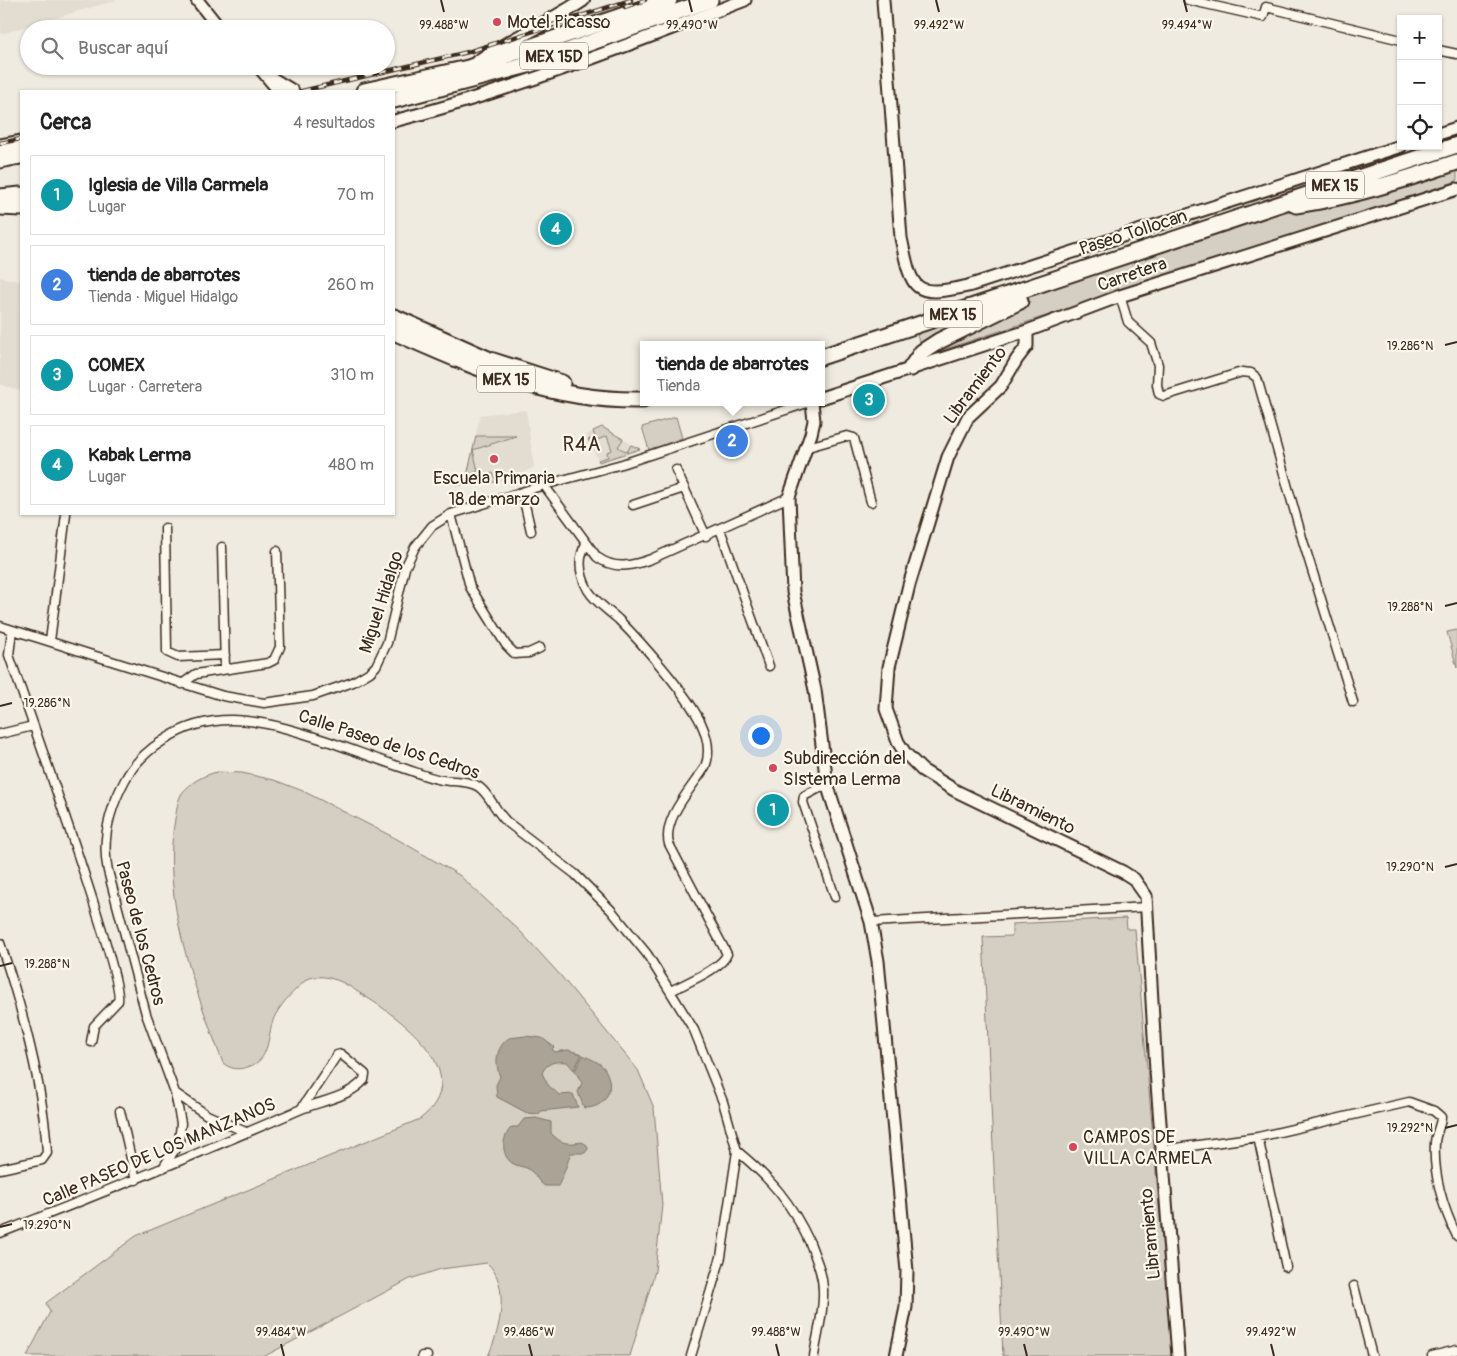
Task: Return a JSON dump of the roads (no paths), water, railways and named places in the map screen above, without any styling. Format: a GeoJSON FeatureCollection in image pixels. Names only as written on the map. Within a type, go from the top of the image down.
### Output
{"type":"FeatureCollection","features":[{"type":"Feature","properties":{"kind":"highway"},"geometry":{"type":"LineString","coordinates":[[369,90],[468,68],[669,0]]}},
{"type":"Feature","properties":{"kind":"highway","name":"MEX 15D"},"geometry":{"type":"LineString","coordinates":[[395,100],[528,65],[710,0]]}},
{"type":"Feature","properties":{"kind":"highway"},"geometry":{"type":"LineString","coordinates":[[0,147],[20,143]]}},
{"type":"Feature","properties":{"kind":"highway","name":"Paseo Tollocan"},"geometry":{"type":"LineString","coordinates":[[825,356],[1457,145]]}},
{"type":"Feature","properties":{"kind":"highway"},"geometry":{"type":"LineString","coordinates":[[0,160],[20,156]]}},
{"type":"Feature","properties":{"kind":"highway"},"geometry":{"type":"LineString","coordinates":[[1257,211],[1326,200],[1401,181],[1457,162]]}},
{"type":"Feature","properties":{"kind":"highway"},"geometry":{"type":"LineString","coordinates":[[0,197],[20,195]]}},
{"type":"Feature","properties":{"kind":"highway"},"geometry":{"type":"LineString","coordinates":[[0,207],[20,208]]}},
{"type":"Feature","properties":{"kind":"highway"},"geometry":{"type":"LineString","coordinates":[[911,368],[922,352],[939,341],[1084,268]]}},
{"type":"Feature","properties":{"kind":"highway"},"geometry":{"type":"LineString","coordinates":[[395,317],[463,348],[528,374],[597,390],[626,400]]}},
{"type":"Feature","properties":{"kind":"highway","name":"MEX 15"},"geometry":{"type":"LineString","coordinates":[[395,332],[504,378],[566,394],[640,400]]}},
{"type":"Feature","properties":{"kind":"main road"},"geometry":{"type":"LineString","coordinates":[[196,0],[213,20]]}},
{"type":"Feature","properties":{"kind":"main road"},"geometry":{"type":"LineString","coordinates":[[468,68],[499,47],[562,14],[582,0]]}},
{"type":"Feature","properties":{"kind":"main road"},"geometry":{"type":"LineString","coordinates":[[395,120],[464,103],[548,76],[745,0]]}},
{"type":"Feature","properties":{"kind":"main road"},"geometry":{"type":"LineString","coordinates":[[879,0],[884,16]]}},
{"type":"Feature","properties":{"kind":"main road"},"geometry":{"type":"LineString","coordinates":[[883,0],[901,238],[912,282],[922,290],[947,290],[968,286],[1397,147]]}},
{"type":"Feature","properties":{"kind":"main road"},"geometry":{"type":"LineString","coordinates":[[270,77],[278,90]]}},
{"type":"Feature","properties":{"kind":"main road"},"geometry":{"type":"LineString","coordinates":[[270,77],[291,90]]}},
{"type":"Feature","properties":{"kind":"main road"},"geometry":{"type":"LineString","coordinates":[[1442,133],[1457,128]]}},
{"type":"Feature","properties":{"kind":"main road","name":"Carretera"},"geometry":{"type":"LineString","coordinates":[[825,397],[1026,331],[1120,296],[1457,189]]}},
{"type":"Feature","properties":{"kind":"main road","name":"Libramiento"},"geometry":{"type":"LineString","coordinates":[[1026,331],[1027,346],[1016,359],[1001,386],[968,418],[948,458],[909,585],[889,667],[886,710],[898,742],[905,753],[922,770],[956,791],[1123,872],[1134,879],[1143,889],[1148,907],[1161,1150],[1178,1356]]}},
{"type":"Feature","properties":{"kind":"main road"},"geometry":{"type":"LineString","coordinates":[[812,406],[814,421],[808,447],[789,497],[793,592],[815,690],[827,784],[871,922],[878,961],[906,1246],[906,1307],[896,1356]]}},
{"type":"Feature","properties":{"kind":"street"},"geometry":{"type":"LineString","coordinates":[[1188,0],[1263,17],[1266,7],[1397,39]]}},
{"type":"Feature","properties":{"kind":"street"},"geometry":{"type":"LineString","coordinates":[[1442,51],[1457,54]]}},
{"type":"Feature","properties":{"kind":"street"},"geometry":{"type":"LineString","coordinates":[[1120,296],[1128,322],[1151,343],[1158,364],[1157,385],[1159,394],[1164,396],[1242,372],[1251,373],[1257,378],[1303,541],[1353,702]]}},
{"type":"Feature","properties":{"kind":"street","name":"Miguel Hidalgo"},"geometry":{"type":"LineString","coordinates":[[0,626],[182,684],[241,700],[279,702],[334,689],[370,672],[381,658],[387,643],[405,568],[415,547],[432,526],[451,514],[544,485],[622,464],[799,406]]}},
{"type":"Feature","properties":{"kind":"street"},"geometry":{"type":"LineString","coordinates":[[808,447],[847,436],[854,438],[871,502]]}},
{"type":"Feature","properties":{"kind":"street"},"geometry":{"type":"LineString","coordinates":[[676,470],[706,536]]}},
{"type":"Feature","properties":{"kind":"street"},"geometry":{"type":"LineString","coordinates":[[544,485],[586,544],[604,562],[632,566],[706,536],[789,497]]}},
{"type":"Feature","properties":{"kind":"street"},"geometry":{"type":"LineString","coordinates":[[633,506],[684,488]]}},
{"type":"Feature","properties":{"kind":"street"},"geometry":{"type":"LineString","coordinates":[[522,492],[531,531]]}},
{"type":"Feature","properties":{"kind":"street"},"geometry":{"type":"LineString","coordinates":[[451,514],[470,587],[506,645],[515,654],[529,653],[540,648]]}},
{"type":"Feature","properties":{"kind":"street"},"geometry":{"type":"LineString","coordinates":[[50,641],[66,515]]}},
{"type":"Feature","properties":{"kind":"street"},"geometry":{"type":"LineString","coordinates":[[164,528],[167,652],[178,657],[225,655]]}},
{"type":"Feature","properties":{"kind":"street"},"geometry":{"type":"LineString","coordinates":[[720,529],[769,666]]}},
{"type":"Feature","properties":{"kind":"street"},"geometry":{"type":"LineString","coordinates":[[586,544],[581,552],[580,564],[589,591],[629,630],[677,688],[701,722],[708,744],[709,758],[705,767],[672,818],[667,834],[669,844],[727,954],[725,960],[712,969],[671,991]]}},
{"type":"Feature","properties":{"kind":"street"},"geometry":{"type":"LineString","coordinates":[[222,547],[225,669]]}},
{"type":"Feature","properties":{"kind":"street"},"geometry":{"type":"LineString","coordinates":[[182,684],[196,674],[268,663],[278,655],[280,647],[277,551]]}},
{"type":"Feature","properties":{"kind":"street"},"geometry":{"type":"LineString","coordinates":[[12,630],[9,654],[104,934],[119,988],[118,1001],[94,1026],[90,1042]]}},
{"type":"Feature","properties":{"kind":"street"},"geometry":{"type":"LineString","coordinates":[[0,657],[9,654]]}},
{"type":"Feature","properties":{"kind":"street","name":"Paseo de los Cedros"},"geometry":{"type":"LineString","coordinates":[[164,1168],[177,1149],[181,1137],[181,1123],[175,1093],[146,1014],[108,871],[105,841],[110,814],[120,789],[137,762],[176,732],[206,721],[237,718],[283,726]]}},
{"type":"Feature","properties":{"kind":"street"},"geometry":{"type":"LineString","coordinates":[[0,734],[33,726]]}},
{"type":"Feature","properties":{"kind":"street","name":"Calle Paseo de los Cedros"},"geometry":{"type":"LineString","coordinates":[[283,726],[433,778],[467,783],[480,788],[507,822],[575,874],[611,910],[647,954],[684,1011],[704,1052],[723,1102],[736,1151],[721,1257],[691,1356]]}},
{"type":"Feature","properties":{"kind":"street"},"geometry":{"type":"LineString","coordinates":[[827,784],[804,796],[803,802],[835,896]]}},
{"type":"Feature","properties":{"kind":"street"},"geometry":{"type":"LineString","coordinates":[[871,922],[1148,907]]}},
{"type":"Feature","properties":{"kind":"street"},"geometry":{"type":"LineString","coordinates":[[0,943],[26,1034],[38,1089],[47,1149],[47,1156],[42,1160],[0,1170]]}},
{"type":"Feature","properties":{"kind":"street","name":"Calle PASEO DE LOS MANZANOS"},"geometry":{"type":"LineString","coordinates":[[0,1234],[136,1180],[301,1109],[348,1091],[364,1080],[365,1074],[349,1059],[341,1054],[337,1056],[301,1109]]}},
{"type":"Feature","properties":{"kind":"street"},"geometry":{"type":"LineString","coordinates":[[175,1093],[208,1115],[248,1133]]}},
{"type":"Feature","properties":{"kind":"street"},"geometry":{"type":"LineString","coordinates":[[1161,1150],[1258,1137],[1409,1102],[1434,1111],[1441,1117],[1441,1126],[1434,1141],[1435,1170],[1449,1220],[1457,1236]]}},
{"type":"Feature","properties":{"kind":"street"},"geometry":{"type":"LineString","coordinates":[[120,1111],[136,1180]]}},
{"type":"Feature","properties":{"kind":"street"},"geometry":{"type":"LineString","coordinates":[[1258,1137],[1286,1267]]}},
{"type":"Feature","properties":{"kind":"street"},"geometry":{"type":"LineString","coordinates":[[736,1151],[765,1174],[784,1196],[800,1222],[819,1264],[823,1293],[814,1356]]}},
{"type":"Feature","properties":{"kind":"street"},"geometry":{"type":"LineString","coordinates":[[1354,1286],[1372,1356]]}},
{"type":"Feature","properties":{"kind":"street"},"geometry":{"type":"LineString","coordinates":[[1432,1356],[1457,1350]]}},
{"type":"Feature","properties":{"kind":"railway"},"geometry":{"type":"LineString","coordinates":[[395,69],[468,52],[631,0]]}},
{"type":"Feature","properties":{"kind":"railway"},"geometry":{"type":"LineString","coordinates":[[625,7],[645,0]]}},
{"type":"Feature","properties":{"kind":"railway"},"geometry":{"type":"LineString","coordinates":[[306,90],[370,75]]}},
{"type":"Feature","properties":{"kind":"railway"},"geometry":{"type":"LineString","coordinates":[[0,143],[20,139]]}},
{"type":"Feature","properties":{"kind":"place","name":"Motel Picasso"},"geometry":{"type":"Point","coordinates":[497,22]}},
{"type":"Feature","properties":{"kind":"place","name":"Kabak Lerma"},"geometry":{"type":"Point","coordinates":[556,229]}},
{"type":"Feature","properties":{"kind":"place","name":"COMEX"},"geometry":{"type":"Point","coordinates":[869,400]}},
{"type":"Feature","properties":{"kind":"place","name":"tienda de abarrotes"},"geometry":{"type":"Point","coordinates":[732,441]}},
{"type":"Feature","properties":{"kind":"place","name":"Escuela Primaria 18 de marzo"},"geometry":{"type":"Point","coordinates":[494,459]}},
{"type":"Feature","properties":{"kind":"place","name":"Subdirección del SIstema Lerma"},"geometry":{"type":"Point","coordinates":[773,768]}},
{"type":"Feature","properties":{"kind":"place","name":"Iglesia de Villa Carmela"},"geometry":{"type":"Point","coordinates":[773,810]}},
{"type":"Feature","properties":{"kind":"place","name":"CAMPOS DE VILLA CARMELA"},"geometry":{"type":"Point","coordinates":[1073,1147]}},
{"type":"Feature","properties":{"kind":"district","name":"R4A"},"geometry":{"type":"Point","coordinates":[582,444]}}]}
